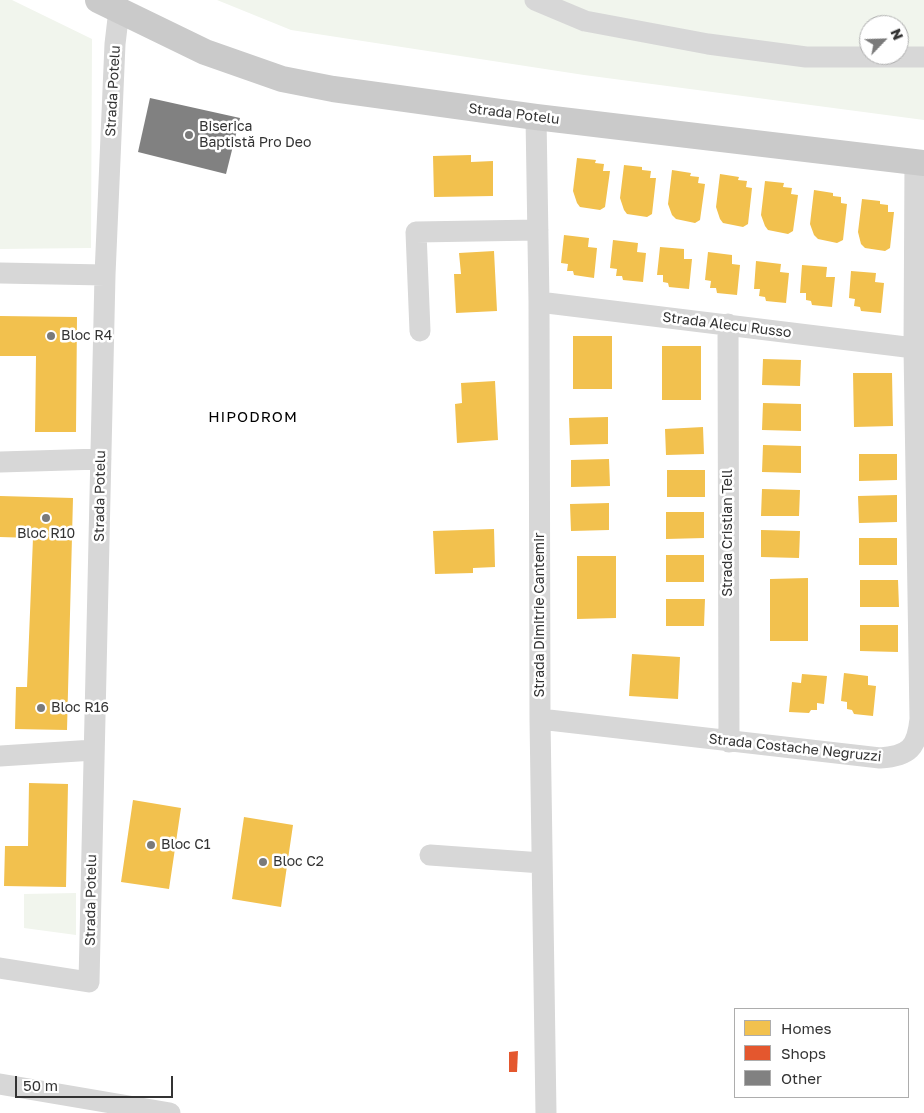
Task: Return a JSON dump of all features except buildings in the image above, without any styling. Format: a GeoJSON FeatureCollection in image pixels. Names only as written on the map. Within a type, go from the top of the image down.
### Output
{"type":"FeatureCollection","features":[{"type":"Feature","properties":{"kind":"main road","name":"Strada Potelu"},"geometry":{"type":"LineString","coordinates":[[109,5],[205,52],[282,79],[333,89],[536,117],[920,163]]}},
{"type":"Feature","properties":{"kind":"street"},"geometry":{"type":"LineString","coordinates":[[535,0],[585,21],[708,44],[806,57],[924,58]]}},
{"type":"Feature","properties":{"kind":"street","name":"Strada Potelu"},"geometry":{"type":"LineString","coordinates":[[0,968],[89,982],[105,275],[114,44],[109,5]]}},
{"type":"Feature","properties":{"kind":"street","name":"Strada Dimitrie Cantemir"},"geometry":{"type":"LineString","coordinates":[[536,117],[539,302],[540,719],[546,1113]]}},
{"type":"Feature","properties":{"kind":"street","name":"Strada Costache Negruzzi"},"geometry":{"type":"LineString","coordinates":[[540,719],[880,758],[896,757],[911,749],[919,734],[920,719],[914,348],[920,163]]}},
{"type":"Feature","properties":{"kind":"street"},"geometry":{"type":"LineString","coordinates":[[420,331],[416,232],[538,230]]}},
{"type":"Feature","properties":{"kind":"street"},"geometry":{"type":"LineString","coordinates":[[0,273],[105,275]]}},
{"type":"Feature","properties":{"kind":"street","name":"Strada Alecu Russo"},"geometry":{"type":"LineString","coordinates":[[539,302],[914,348]]}},
{"type":"Feature","properties":{"kind":"street","name":"Strada Cristian Tell"},"geometry":{"type":"LineString","coordinates":[[728,324],[729,742]]}},
{"type":"Feature","properties":{"kind":"street"},"geometry":{"type":"LineString","coordinates":[[0,462],[101,459]]}},
{"type":"Feature","properties":{"kind":"street"},"geometry":{"type":"LineString","coordinates":[[0,756],[94,750]]}},
{"type":"Feature","properties":{"kind":"street"},"geometry":{"type":"LineString","coordinates":[[430,855],[542,863]]}},
{"type":"Feature","properties":{"kind":"street"},"geometry":{"type":"LineString","coordinates":[[0,1084],[170,1113]]}},
{"type":"Feature","properties":{"kind":"shaded area"},"geometry":{"type":"Polygon","coordinates":[[[0,0],[12,0],[92,39],[91,248],[0,249],[0,0]]]}},
{"type":"Feature","properties":{"kind":"shaded area"},"geometry":{"type":"Polygon","coordinates":[[[217,0],[924,0],[924,120],[584,75],[291,30],[217,0]]]}},
{"type":"Feature","properties":{"kind":"shaded area"},"geometry":{"type":"Polygon","coordinates":[[[76,893],[76,935],[24,928],[24,894],[76,893]]]}},
{"type":"Feature","properties":{"kind":"place","name":"Biserica Baptistă Pro Deo"},"geometry":{"type":"Point","coordinates":[189,135]}},
{"type":"Feature","properties":{"kind":"place","name":"Bloc R4"},"geometry":{"type":"Point","coordinates":[51,336]}},
{"type":"Feature","properties":{"kind":"place","name":"Bloc R10"},"geometry":{"type":"Point","coordinates":[46,518]}},
{"type":"Feature","properties":{"kind":"place","name":"Bloc R16"},"geometry":{"type":"Point","coordinates":[41,708]}},
{"type":"Feature","properties":{"kind":"place","name":"Bloc C1"},"geometry":{"type":"Point","coordinates":[151,845]}},
{"type":"Feature","properties":{"kind":"place","name":"Bloc C2"},"geometry":{"type":"Point","coordinates":[263,862]}},
{"type":"Feature","properties":{"kind":"district","name":"HIPODROM"},"geometry":{"type":"Point","coordinates":[253,417]}}]}
